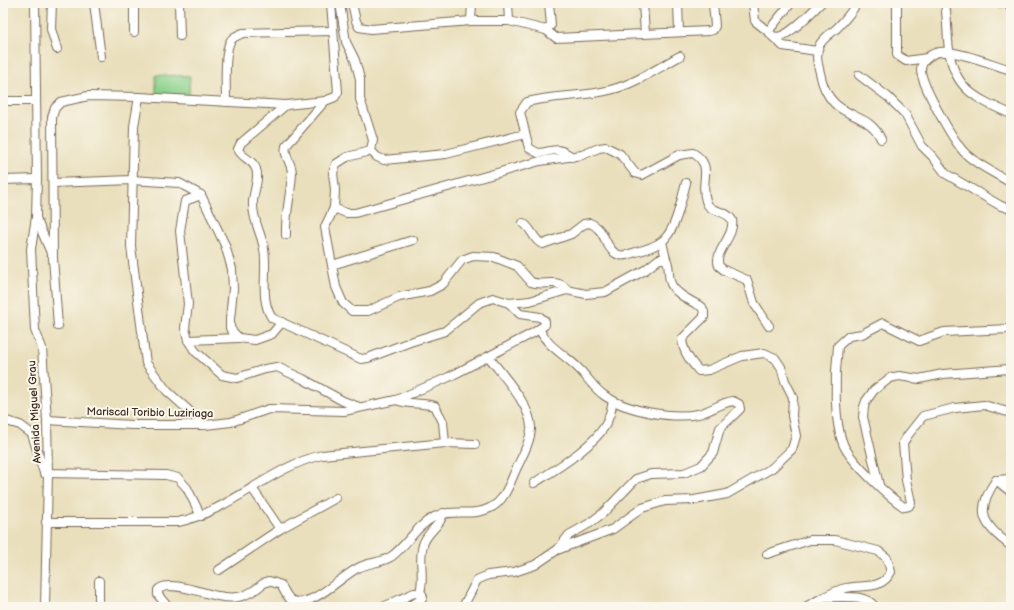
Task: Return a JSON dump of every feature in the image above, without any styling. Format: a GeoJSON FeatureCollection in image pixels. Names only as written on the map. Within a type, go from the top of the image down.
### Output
{"type":"FeatureCollection","features":[{"type":"Feature","properties":{"kind":"street","name":"Avenida Miguel Grau"},"geometry":{"type":"LineString","coordinates":[[35,3],[37,179],[36,217],[31,249],[35,330],[42,348],[47,420],[48,473],[45,607]]}},
{"type":"Feature","properties":{"kind":"street"},"geometry":{"type":"LineString","coordinates":[[52,3],[52,30],[57,49]]}},
{"type":"Feature","properties":{"kind":"street"},"geometry":{"type":"LineString","coordinates":[[94,3],[101,57]]}},
{"type":"Feature","properties":{"kind":"street"},"geometry":{"type":"LineString","coordinates":[[134,3],[134,32]]}},
{"type":"Feature","properties":{"kind":"street"},"geometry":{"type":"LineString","coordinates":[[179,3],[180,36]]}},
{"type":"Feature","properties":{"kind":"street"},"geometry":{"type":"LineString","coordinates":[[58,326],[53,258],[52,117],[55,108],[62,102],[88,96],[139,97],[286,105],[325,101],[335,97],[338,92],[331,3]]}},
{"type":"Feature","properties":{"kind":"street"},"geometry":{"type":"LineString","coordinates":[[340,3],[346,42],[355,60],[360,79],[360,99],[373,140],[371,151]]}},
{"type":"Feature","properties":{"kind":"street"},"geometry":{"type":"LineString","coordinates":[[352,3],[359,27],[371,28],[509,20],[546,30],[556,38],[713,30],[715,26],[713,3]]}},
{"type":"Feature","properties":{"kind":"street"},"geometry":{"type":"LineString","coordinates":[[472,3],[472,21]]}},
{"type":"Feature","properties":{"kind":"street"},"geometry":{"type":"LineString","coordinates":[[508,3],[509,20]]}},
{"type":"Feature","properties":{"kind":"street"},"geometry":{"type":"LineString","coordinates":[[546,30],[552,25],[549,3]]}},
{"type":"Feature","properties":{"kind":"street"},"geometry":{"type":"LineString","coordinates":[[643,3],[645,34]]}},
{"type":"Feature","properties":{"kind":"street"},"geometry":{"type":"LineString","coordinates":[[678,3],[679,32]]}},
{"type":"Feature","properties":{"kind":"street"},"geometry":{"type":"LineString","coordinates":[[753,3],[755,22],[783,46],[817,51]]}},
{"type":"Feature","properties":{"kind":"street"},"geometry":{"type":"LineString","coordinates":[[771,35],[772,27],[791,3]]}},
{"type":"Feature","properties":{"kind":"street"},"geometry":{"type":"LineString","coordinates":[[771,35],[776,38],[787,34],[821,3]]}},
{"type":"Feature","properties":{"kind":"street"},"geometry":{"type":"LineString","coordinates":[[857,3],[850,13],[824,39],[817,51],[817,59],[821,79],[828,96],[837,107],[871,125],[881,138]]}},
{"type":"Feature","properties":{"kind":"street"},"geometry":{"type":"LineString","coordinates":[[897,3],[898,55],[906,61],[927,58]]}},
{"type":"Feature","properties":{"kind":"street"},"geometry":{"type":"LineString","coordinates":[[945,3],[950,52],[954,72],[965,90],[977,98],[1011,114]]}},
{"type":"Feature","properties":{"kind":"street"},"geometry":{"type":"LineString","coordinates":[[226,102],[226,70],[229,42],[234,37],[243,33],[333,31]]}},
{"type":"Feature","properties":{"kind":"street"},"geometry":{"type":"LineString","coordinates":[[1011,70],[950,52],[935,54],[927,58],[922,63],[921,70],[924,83],[958,146],[971,159],[1011,183]]}},
{"type":"Feature","properties":{"kind":"street"},"geometry":{"type":"LineString","coordinates":[[572,157],[564,151],[556,149],[541,153],[533,152],[528,146],[520,112],[527,102],[612,89],[634,81],[680,56]]}},
{"type":"Feature","properties":{"kind":"street"},"geometry":{"type":"LineString","coordinates":[[859,75],[888,97],[905,114],[922,146],[946,174],[1001,206],[1011,209]]}},
{"type":"Feature","properties":{"kind":"street"},"geometry":{"type":"LineString","coordinates":[[139,97],[134,126],[131,246],[146,363],[167,391],[205,425]]}},
{"type":"Feature","properties":{"kind":"street"},"geometry":{"type":"LineString","coordinates":[[3,101],[36,101]]}},
{"type":"Feature","properties":{"kind":"street"},"geometry":{"type":"LineString","coordinates":[[286,235],[286,220],[292,172],[285,150],[286,146],[325,101]]}},
{"type":"Feature","properties":{"kind":"street"},"geometry":{"type":"LineString","coordinates":[[286,105],[241,143],[238,149],[240,155],[252,162],[256,170],[252,206],[257,229],[264,249],[267,311],[272,318],[361,359],[368,358],[410,342],[445,331],[479,303],[494,298],[510,303],[530,301],[567,290],[586,294],[605,292],[645,270],[660,259],[666,259]]}},
{"type":"Feature","properties":{"kind":"street"},"geometry":{"type":"LineString","coordinates":[[371,151],[377,157],[384,160],[446,154],[525,134]]}},
{"type":"Feature","properties":{"kind":"street"},"geometry":{"type":"LineString","coordinates":[[334,208],[346,213],[355,213],[408,200],[453,184],[559,157],[582,155],[599,148],[606,147],[620,154],[635,173],[642,175],[666,160],[683,153],[693,153],[701,159],[705,167],[704,190],[706,202],[715,211],[728,215],[732,224],[726,244],[718,256],[718,262],[724,270],[747,280],[754,303],[768,326]]}},
{"type":"Feature","properties":{"kind":"street"},"geometry":{"type":"LineString","coordinates":[[371,151],[347,157],[336,164],[333,173],[334,208],[324,227],[336,287],[343,303],[352,311],[368,311],[399,296],[430,291],[443,284],[462,260],[473,256],[494,257],[517,266],[531,282],[554,282],[563,285],[567,290]]}},
{"type":"Feature","properties":{"kind":"street"},"geometry":{"type":"LineString","coordinates":[[3,180],[37,179]]}},
{"type":"Feature","properties":{"kind":"street"},"geometry":{"type":"LineString","coordinates":[[53,183],[132,180],[179,183],[201,196],[225,245],[232,269],[234,289],[230,328],[240,338]]}},
{"type":"Feature","properties":{"kind":"street"},"geometry":{"type":"LineString","coordinates":[[523,223],[532,230],[537,241],[543,244],[571,234],[584,224],[590,223],[601,231],[613,251],[620,255],[640,251],[662,242],[672,230],[686,183]]}},
{"type":"Feature","properties":{"kind":"street"},"geometry":{"type":"LineString","coordinates":[[201,196],[185,201],[180,230],[188,304],[185,328],[188,340],[195,351],[222,375],[237,378],[265,369],[277,368],[303,379],[343,401],[360,407]]}},
{"type":"Feature","properties":{"kind":"street"},"geometry":{"type":"LineString","coordinates":[[36,217],[53,258]]}},
{"type":"Feature","properties":{"kind":"street"},"geometry":{"type":"LineString","coordinates":[[332,265],[413,240]]}},
{"type":"Feature","properties":{"kind":"street"},"geometry":{"type":"LineString","coordinates":[[463,607],[477,580],[488,575],[514,572],[534,565],[558,550],[613,529],[642,508],[665,501],[694,500],[728,494],[772,468],[792,449],[796,436],[792,416],[793,396],[785,381],[781,366],[775,358],[764,353],[742,356],[709,370],[699,372],[688,358],[682,345],[682,339],[704,318],[704,312],[702,307],[673,289],[670,281],[669,264],[666,259],[662,242]]}},
{"type":"Feature","properties":{"kind":"street"},"geometry":{"type":"LineString","coordinates":[[510,303],[520,314],[540,317],[545,320],[545,325],[540,329],[549,344],[578,368],[599,391],[614,401],[643,410],[673,415],[701,413],[732,401],[737,403],[740,409],[720,428],[713,453],[701,466],[684,473],[651,474],[636,479],[596,519],[569,535],[558,550]]}},
{"type":"Feature","properties":{"kind":"street"},"geometry":{"type":"LineString","coordinates":[[188,340],[240,338],[255,340],[272,334],[282,322]]}},
{"type":"Feature","properties":{"kind":"street"},"geometry":{"type":"LineString","coordinates":[[1009,329],[944,332],[919,342],[883,324],[862,334],[849,336],[838,346],[835,367],[835,388],[842,439],[850,454],[880,488],[904,506],[909,506],[911,502],[906,480],[903,443],[923,416],[955,408],[984,405],[1011,413]]}},
{"type":"Feature","properties":{"kind":"street","name":"Mariscal Toribio Luziriaga"},"geometry":{"type":"LineString","coordinates":[[47,420],[132,425],[205,425],[232,422],[269,410],[344,411],[396,400],[450,377],[540,329]]}},
{"type":"Feature","properties":{"kind":"street"},"geometry":{"type":"LineString","coordinates":[[168,607],[158,595],[158,590],[163,586],[178,587],[234,598],[246,596],[269,581],[281,584],[289,598],[294,603],[301,605],[309,604],[324,596],[353,570],[392,556],[429,520],[443,513],[455,511],[481,511],[495,505],[508,488],[530,434],[530,419],[526,408],[489,357]]}},
{"type":"Feature","properties":{"kind":"street"},"geometry":{"type":"LineString","coordinates":[[880,488],[863,417],[864,407],[874,390],[890,378],[899,376],[919,379],[943,374],[1010,369]]}},
{"type":"Feature","properties":{"kind":"street"},"geometry":{"type":"LineString","coordinates":[[396,400],[406,403],[423,402],[435,406],[443,422],[445,443]]}},
{"type":"Feature","properties":{"kind":"street"},"geometry":{"type":"LineString","coordinates":[[534,483],[569,460],[590,441],[607,423],[614,401]]}},
{"type":"Feature","properties":{"kind":"street"},"geometry":{"type":"LineString","coordinates":[[3,420],[20,425],[32,434],[41,470],[44,473],[166,474],[178,478],[187,488],[201,516]]}},
{"type":"Feature","properties":{"kind":"street"},"geometry":{"type":"LineString","coordinates":[[46,522],[178,522],[201,516],[287,468],[312,458],[445,443],[476,444]]}},
{"type":"Feature","properties":{"kind":"street"},"geometry":{"type":"LineString","coordinates":[[996,480],[1011,479]]}},
{"type":"Feature","properties":{"kind":"street"},"geometry":{"type":"LineString","coordinates":[[996,480],[1011,492]]}},
{"type":"Feature","properties":{"kind":"street"},"geometry":{"type":"LineString","coordinates":[[996,480],[985,502],[984,519],[992,529],[1011,546]]}},
{"type":"Feature","properties":{"kind":"street"},"geometry":{"type":"LineString","coordinates":[[252,488],[280,530]]}},
{"type":"Feature","properties":{"kind":"street"},"geometry":{"type":"LineString","coordinates":[[219,570],[280,530],[336,498]]}},
{"type":"Feature","properties":{"kind":"street"},"geometry":{"type":"LineString","coordinates":[[409,607],[423,597],[420,592],[423,581],[421,556],[422,545],[427,535],[440,520],[443,513]]}},
{"type":"Feature","properties":{"kind":"street"},"geometry":{"type":"LineString","coordinates":[[767,554],[810,540],[835,540],[878,551],[887,558],[891,572],[884,582],[878,585],[845,588],[805,607]]}},
{"type":"Feature","properties":{"kind":"street"},"geometry":{"type":"LineString","coordinates":[[99,581],[99,607]]}},
{"type":"Feature","properties":{"kind":"street"},"geometry":{"type":"LineString","coordinates":[[383,607],[420,592]]}},
{"type":"Feature","properties":{"kind":"street"},"geometry":{"type":"LineString","coordinates":[[826,597],[861,598],[869,601],[875,607]]}},
{"type":"Feature","properties":{"kind":"green space"},"geometry":{"type":"Polygon","coordinates":[[[156,75],[190,76],[189,96],[156,95],[156,75]]]}}]}
